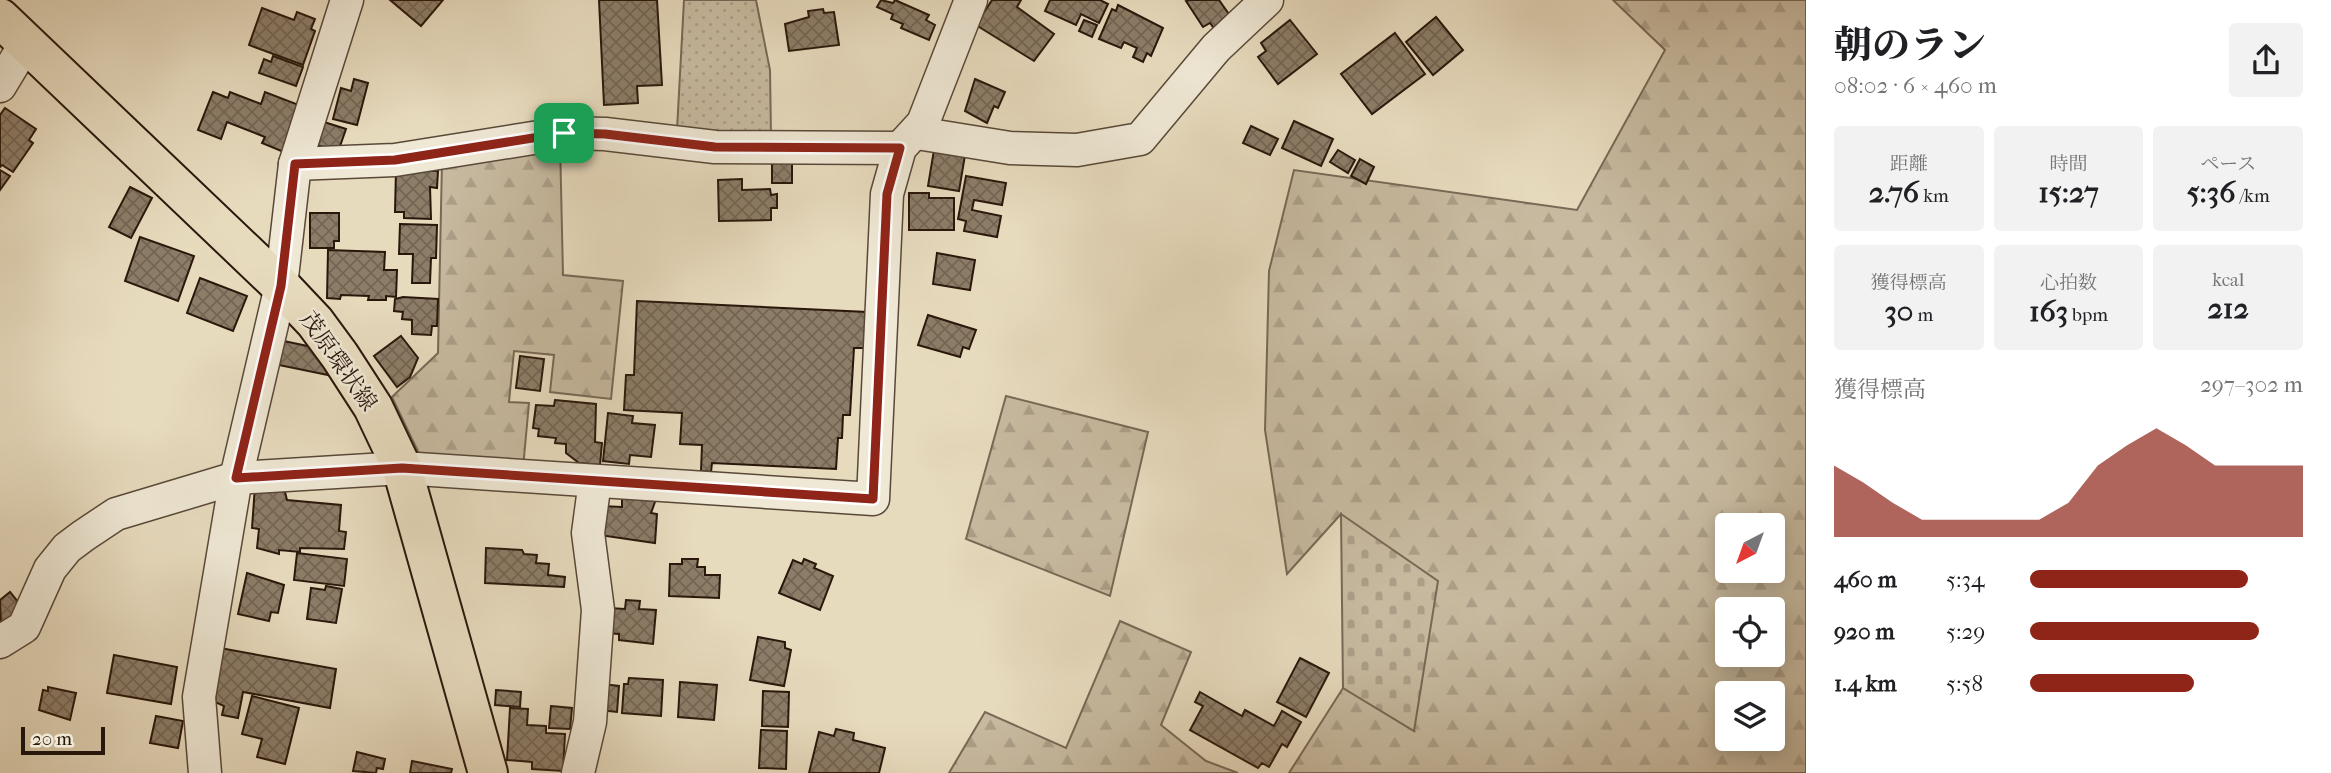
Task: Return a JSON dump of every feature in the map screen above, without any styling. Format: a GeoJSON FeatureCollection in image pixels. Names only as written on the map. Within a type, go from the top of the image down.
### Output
{"type":"FeatureCollection","features":[{"type":"Feature","properties":{"kind":"main road","name":"茂原環状線"},"geometry":{"type":"LineString","coordinates":[[13,31],[281,286],[315,322],[373,407],[402,468],[488,773]]}},
{"type":"Feature","properties":{"kind":"street"},"geometry":{"type":"LineString","coordinates":[[205,773],[199,697],[236,478],[281,286],[295,164],[347,0]]}},
{"type":"Feature","properties":{"kind":"street"},"geometry":{"type":"LineString","coordinates":[[0,642],[24,627],[50,569],[67,548],[83,536],[116,514],[236,478],[402,468],[873,499],[887,194],[971,0]]}},
{"type":"Feature","properties":{"kind":"street"},"geometry":{"type":"LineString","coordinates":[[295,164],[395,160],[564,133],[617,135],[715,147],[909,140],[1077,150],[1140,139],[1216,47],[1263,1]]}},
{"type":"Feature","properties":{"kind":"street"},"geometry":{"type":"LineString","coordinates":[[0,86],[13,31]]}},
{"type":"Feature","properties":{"kind":"street"},"geometry":{"type":"LineString","coordinates":[[578,773],[590,722],[598,610],[588,533],[594,481]]}},
{"type":"Feature","properties":{"kind":"green space"},"geometry":{"type":"Polygon","coordinates":[[[684,0],[756,0],[770,70],[771,137],[677,130],[684,0]]]}},
{"type":"Feature","properties":{"kind":"green space"},"geometry":{"type":"Polygon","coordinates":[[[1613,0],[1806,0],[1806,773],[1289,773],[1343,688],[1414,730],[1341,514],[1287,574],[1265,430],[1269,271],[1294,170],[1577,210],[1665,50],[1613,0]]]}},
{"type":"Feature","properties":{"kind":"green space"},"geometry":{"type":"Polygon","coordinates":[[[560,142],[563,275],[623,281],[611,399],[550,392],[554,355],[514,351],[509,402],[529,403],[523,468],[421,458],[392,397],[438,353],[442,161],[560,142]]]}},
{"type":"Feature","properties":{"kind":"green space"},"geometry":{"type":"Polygon","coordinates":[[[1006,396],[1148,432],[1110,596],[966,539],[1006,396]]]}},
{"type":"Feature","properties":{"kind":"green space"},"geometry":{"type":"Polygon","coordinates":[[[1341,514],[1438,581],[1414,731],[1343,688],[1341,514]]]}},
{"type":"Feature","properties":{"kind":"green space"},"geometry":{"type":"Polygon","coordinates":[[[1120,621],[1191,652],[1161,725],[1206,761],[1238,773],[949,773],[985,712],[1066,748],[1120,621]]]}},
{"type":"Feature","properties":{"kind":"building"},"geometry":{"type":"Polygon","coordinates":[[[390,0],[443,0],[421,26],[390,0]]]}},
{"type":"Feature","properties":{"kind":"building"},"geometry":{"type":"Polygon","coordinates":[[[599,0],[657,0],[662,85],[637,86],[638,103],[604,105],[599,0]]]}},
{"type":"Feature","properties":{"kind":"building"},"geometry":{"type":"Polygon","coordinates":[[[881,0],[893,3],[895,0],[929,15],[926,20],[935,25],[929,40],[901,28],[903,24],[891,19],[893,14],[877,7],[881,0]]]}},
{"type":"Feature","properties":{"kind":"building"},"geometry":{"type":"Polygon","coordinates":[[[992,0],[1021,0],[1017,7],[1054,34],[1034,61],[976,25],[992,0]]]}},
{"type":"Feature","properties":{"kind":"building"},"geometry":{"type":"Polygon","coordinates":[[[1050,0],[1100,0],[1108,4],[1099,23],[1081,14],[1076,25],[1045,11],[1050,0]]]}},
{"type":"Feature","properties":{"kind":"building"},"geometry":{"type":"Polygon","coordinates":[[[1219,0],[1233,20],[1216,31],[1210,23],[1203,27],[1186,1],[1219,0]]]}},
{"type":"Feature","properties":{"kind":"building"},"geometry":{"type":"Polygon","coordinates":[[[1118,5],[1163,28],[1151,56],[1147,53],[1143,62],[1133,57],[1137,48],[1124,42],[1121,48],[1099,39],[1112,9],[1116,11],[1118,5]]]}},
{"type":"Feature","properties":{"kind":"building"},"geometry":{"type":"Polygon","coordinates":[[[262,8],[294,20],[297,12],[315,19],[311,29],[315,31],[303,65],[249,45],[262,8]]]}},
{"type":"Feature","properties":{"kind":"building"},"geometry":{"type":"Polygon","coordinates":[[[823,9],[824,13],[834,12],[839,45],[789,51],[785,24],[809,17],[808,11],[823,9]]]}},
{"type":"Feature","properties":{"kind":"building"},"geometry":{"type":"Polygon","coordinates":[[[1436,17],[1463,50],[1433,75],[1406,42],[1436,17]]]}},
{"type":"Feature","properties":{"kind":"building"},"geometry":{"type":"Polygon","coordinates":[[[1084,20],[1097,25],[1092,37],[1079,31],[1084,20]]]}},
{"type":"Feature","properties":{"kind":"building"},"geometry":{"type":"Polygon","coordinates":[[[1290,20],[1317,54],[1278,84],[1258,57],[1266,51],[1261,43],[1290,20]]]}},
{"type":"Feature","properties":{"kind":"building"},"geometry":{"type":"Polygon","coordinates":[[[1395,33],[1425,74],[1372,114],[1341,74],[1395,33]]]}},
{"type":"Feature","properties":{"kind":"building"},"geometry":{"type":"Polygon","coordinates":[[[273,56],[303,67],[296,86],[259,73],[264,59],[271,62],[273,56]]]}},
{"type":"Feature","properties":{"kind":"building"},"geometry":{"type":"Polygon","coordinates":[[[354,79],[368,83],[357,125],[333,119],[341,88],[351,91],[354,79]]]}},
{"type":"Feature","properties":{"kind":"building"},"geometry":{"type":"Polygon","coordinates":[[[975,79],[1005,92],[998,108],[994,106],[987,123],[965,111],[975,79]]]}},
{"type":"Feature","properties":{"kind":"building"},"geometry":{"type":"Polygon","coordinates":[[[213,92],[228,98],[230,92],[261,104],[265,92],[304,107],[286,153],[262,143],[265,137],[227,122],[221,139],[198,130],[213,92]]]}},
{"type":"Feature","properties":{"kind":"building"},"geometry":{"type":"Polygon","coordinates":[[[5,108],[36,129],[29,140],[33,143],[13,172],[2,165],[0,167],[0,115],[5,108]]]}},
{"type":"Feature","properties":{"kind":"building"},"geometry":{"type":"Polygon","coordinates":[[[1294,121],[1333,139],[1321,166],[1282,148],[1294,121]]]}},
{"type":"Feature","properties":{"kind":"building"},"geometry":{"type":"Polygon","coordinates":[[[324,122],[346,129],[338,152],[317,145],[324,122]]]}},
{"type":"Feature","properties":{"kind":"building"},"geometry":{"type":"Polygon","coordinates":[[[1251,126],[1278,139],[1270,155],[1243,143],[1251,126]]]}},
{"type":"Feature","properties":{"kind":"building"},"geometry":{"type":"Polygon","coordinates":[[[935,144],[966,149],[959,191],[928,186],[935,144]]]}},
{"type":"Feature","properties":{"kind":"building"},"geometry":{"type":"Polygon","coordinates":[[[1338,150],[1355,160],[1348,173],[1330,162],[1338,150]]]}},
{"type":"Feature","properties":{"kind":"building"},"geometry":{"type":"Polygon","coordinates":[[[1360,159],[1374,167],[1366,184],[1351,176],[1360,159]]]}},
{"type":"Feature","properties":{"kind":"building"},"geometry":{"type":"Polygon","coordinates":[[[792,161],[792,183],[772,183],[772,162],[792,161]]]}},
{"type":"Feature","properties":{"kind":"building"},"geometry":{"type":"Polygon","coordinates":[[[0,170],[10,176],[0,190],[0,170]]]}},
{"type":"Feature","properties":{"kind":"building"},"geometry":{"type":"Polygon","coordinates":[[[396,170],[438,171],[437,188],[430,187],[431,219],[404,218],[404,212],[395,212],[396,170]]]}},
{"type":"Feature","properties":{"kind":"building"},"geometry":{"type":"Polygon","coordinates":[[[966,176],[1006,183],[1002,205],[974,200],[972,210],[1001,216],[997,237],[964,231],[966,221],[958,219],[966,176]]]}},
{"type":"Feature","properties":{"kind":"building"},"geometry":{"type":"Polygon","coordinates":[[[742,179],[742,190],[770,189],[771,195],[777,194],[777,208],[771,208],[771,220],[719,221],[718,180],[742,179]]]}},
{"type":"Feature","properties":{"kind":"building"},"geometry":{"type":"Polygon","coordinates":[[[130,187],[152,198],[131,238],[109,227],[130,187]]]}},
{"type":"Feature","properties":{"kind":"building"},"geometry":{"type":"Polygon","coordinates":[[[909,193],[929,193],[929,198],[954,198],[954,230],[909,230],[909,193]]]}},
{"type":"Feature","properties":{"kind":"building"},"geometry":{"type":"Polygon","coordinates":[[[310,213],[339,213],[339,241],[334,241],[334,248],[310,248],[310,213]]]}},
{"type":"Feature","properties":{"kind":"building"},"geometry":{"type":"Polygon","coordinates":[[[400,224],[437,225],[436,258],[431,258],[430,283],[412,283],[413,254],[399,254],[400,224]]]}},
{"type":"Feature","properties":{"kind":"building"},"geometry":{"type":"Polygon","coordinates":[[[140,237],[194,256],[178,301],[125,281],[140,237]]]}},
{"type":"Feature","properties":{"kind":"building"},"geometry":{"type":"Polygon","coordinates":[[[328,250],[385,252],[384,270],[397,270],[396,297],[386,296],[386,300],[341,295],[340,299],[327,298],[328,250]]]}},
{"type":"Feature","properties":{"kind":"building"},"geometry":{"type":"Polygon","coordinates":[[[937,253],[975,260],[970,290],[933,284],[937,253]]]}},
{"type":"Feature","properties":{"kind":"building"},"geometry":{"type":"Polygon","coordinates":[[[200,278],[247,296],[233,331],[187,313],[200,278]]]}},
{"type":"Feature","properties":{"kind":"building"},"geometry":{"type":"Polygon","coordinates":[[[395,299],[438,299],[437,326],[432,326],[431,335],[412,334],[412,320],[402,319],[403,312],[394,311],[395,299]]]}},
{"type":"Feature","properties":{"kind":"building"},"geometry":{"type":"Polygon","coordinates":[[[637,301],[867,312],[865,348],[854,348],[850,415],[843,415],[836,469],[712,463],[711,472],[701,471],[702,445],[680,444],[682,413],[624,410],[626,375],[634,375],[637,301]]]}},
{"type":"Feature","properties":{"kind":"building"},"geometry":{"type":"Polygon","coordinates":[[[928,315],[976,330],[969,349],[963,347],[960,357],[918,345],[928,315]]]}},
{"type":"Feature","properties":{"kind":"building"},"geometry":{"type":"Polygon","coordinates":[[[401,336],[418,358],[410,377],[397,387],[374,356],[401,336]]]}},
{"type":"Feature","properties":{"kind":"building"},"geometry":{"type":"Polygon","coordinates":[[[279,340],[312,347],[329,370],[328,375],[274,364],[279,340]]]}},
{"type":"Feature","properties":{"kind":"building"},"geometry":{"type":"Polygon","coordinates":[[[520,356],[544,359],[540,391],[516,388],[520,356]]]}},
{"type":"Feature","properties":{"kind":"building"},"geometry":{"type":"Polygon","coordinates":[[[555,400],[596,404],[595,442],[602,443],[600,465],[579,463],[566,453],[566,444],[555,443],[556,438],[538,436],[539,429],[533,428],[536,405],[554,406],[555,400]]]}},
{"type":"Feature","properties":{"kind":"building"},"geometry":{"type":"Polygon","coordinates":[[[608,413],[633,416],[632,423],[655,425],[651,457],[630,455],[629,464],[603,461],[608,413]]]}},
{"type":"Feature","properties":{"kind":"building"},"geometry":{"type":"Polygon","coordinates":[[[255,486],[284,488],[287,500],[341,505],[339,531],[346,532],[344,549],[300,548],[300,552],[279,550],[279,554],[257,548],[259,529],[252,528],[255,486]]]}},
{"type":"Feature","properties":{"kind":"building"},"geometry":{"type":"Polygon","coordinates":[[[622,496],[656,499],[651,513],[657,514],[655,543],[599,535],[601,506],[622,507],[622,496]]]}},
{"type":"Feature","properties":{"kind":"building"},"geometry":{"type":"Polygon","coordinates":[[[486,548],[522,550],[524,554],[537,555],[536,563],[549,564],[548,575],[565,577],[564,587],[485,583],[486,548]]]}},
{"type":"Feature","properties":{"kind":"building"},"geometry":{"type":"Polygon","coordinates":[[[297,553],[347,559],[344,586],[294,580],[297,553]]]}},
{"type":"Feature","properties":{"kind":"building"},"geometry":{"type":"Polygon","coordinates":[[[682,559],[698,559],[697,567],[705,567],[705,575],[720,575],[719,598],[669,596],[670,564],[682,564],[682,559]]]}},
{"type":"Feature","properties":{"kind":"building"},"geometry":{"type":"Polygon","coordinates":[[[804,559],[816,564],[814,568],[833,576],[820,610],[779,593],[793,560],[802,564],[804,559]]]}},
{"type":"Feature","properties":{"kind":"building"},"geometry":{"type":"Polygon","coordinates":[[[247,573],[284,585],[278,613],[271,612],[269,621],[238,614],[247,573]]]}},
{"type":"Feature","properties":{"kind":"building"},"geometry":{"type":"Polygon","coordinates":[[[326,586],[342,589],[336,623],[307,619],[311,588],[325,590],[326,586]]]}},
{"type":"Feature","properties":{"kind":"building"},"geometry":{"type":"Polygon","coordinates":[[[10,592],[23,608],[1,625],[0,600],[10,592]]]}},
{"type":"Feature","properties":{"kind":"building"},"geometry":{"type":"Polygon","coordinates":[[[626,600],[640,601],[639,609],[656,610],[653,644],[619,640],[619,634],[607,633],[610,608],[625,609],[626,600]]]}},
{"type":"Feature","properties":{"kind":"building"},"geometry":{"type":"Polygon","coordinates":[[[758,637],[785,642],[785,648],[791,650],[784,686],[750,680],[758,637]]]}},
{"type":"Feature","properties":{"kind":"building"},"geometry":{"type":"Polygon","coordinates":[[[220,648],[336,669],[330,708],[243,692],[238,718],[222,715],[224,706],[215,702],[220,648]]]}},
{"type":"Feature","properties":{"kind":"building"},"geometry":{"type":"Polygon","coordinates":[[[114,655],[177,667],[171,704],[107,693],[114,655]]]}},
{"type":"Feature","properties":{"kind":"building"},"geometry":{"type":"Polygon","coordinates":[[[1300,658],[1329,673],[1306,717],[1277,702],[1300,658]]]}},
{"type":"Feature","properties":{"kind":"building"},"geometry":{"type":"Polygon","coordinates":[[[629,678],[663,680],[661,716],[622,713],[624,684],[628,684],[629,678]]]}},
{"type":"Feature","properties":{"kind":"building"},"geometry":{"type":"Polygon","coordinates":[[[680,682],[717,685],[714,720],[678,717],[680,682]]]}},
{"type":"Feature","properties":{"kind":"building"},"geometry":{"type":"Polygon","coordinates":[[[602,684],[619,686],[617,712],[600,710],[602,684]]]}},
{"type":"Feature","properties":{"kind":"building"},"geometry":{"type":"Polygon","coordinates":[[[48,687],[76,693],[70,720],[39,710],[43,690],[48,691],[48,687]]]}},
{"type":"Feature","properties":{"kind":"building"},"geometry":{"type":"Polygon","coordinates":[[[496,690],[521,692],[520,707],[495,705],[496,690]]]}},
{"type":"Feature","properties":{"kind":"building"},"geometry":{"type":"Polygon","coordinates":[[[763,691],[789,692],[788,727],[762,726],[763,691]]]}},
{"type":"Feature","properties":{"kind":"building"},"geometry":{"type":"Polygon","coordinates":[[[1200,692],[1242,716],[1245,710],[1274,726],[1282,711],[1301,722],[1287,747],[1282,744],[1269,767],[1262,763],[1258,768],[1190,730],[1203,706],[1195,702],[1200,692]]]}},
{"type":"Feature","properties":{"kind":"building"},"geometry":{"type":"Polygon","coordinates":[[[252,696],[299,708],[285,764],[257,757],[262,739],[242,734],[252,696]]]}},
{"type":"Feature","properties":{"kind":"building"},"geometry":{"type":"Polygon","coordinates":[[[551,706],[572,708],[570,729],[549,728],[551,706]]]}},
{"type":"Feature","properties":{"kind":"building"},"geometry":{"type":"Polygon","coordinates":[[[510,708],[528,709],[527,725],[546,726],[546,733],[565,734],[563,771],[532,769],[532,762],[507,760],[510,708]]]}},
{"type":"Feature","properties":{"kind":"building"},"geometry":{"type":"Polygon","coordinates":[[[156,716],[183,721],[178,748],[150,743],[156,716]]]}},
{"type":"Feature","properties":{"kind":"building"},"geometry":{"type":"Polygon","coordinates":[[[836,729],[854,733],[853,740],[885,748],[879,773],[809,773],[819,732],[834,736],[836,729]]]}},
{"type":"Feature","properties":{"kind":"building"},"geometry":{"type":"Polygon","coordinates":[[[761,730],[787,731],[786,769],[759,768],[761,730]]]}},
{"type":"Feature","properties":{"kind":"building"},"geometry":{"type":"Polygon","coordinates":[[[357,752],[385,759],[383,769],[377,768],[376,773],[353,771],[357,752]]]}},
{"type":"Feature","properties":{"kind":"building"},"geometry":{"type":"Polygon","coordinates":[[[412,761],[452,769],[451,773],[410,773],[412,761]]]}},
{"type":"Feature","properties":{"kind":"route"},"geometry":{"type":"LineString","coordinates":[[564,133],[653,138],[715,147],[900,148],[887,194],[873,499],[402,468],[236,478],[281,286],[295,164],[395,160],[564,133]]}}]}
